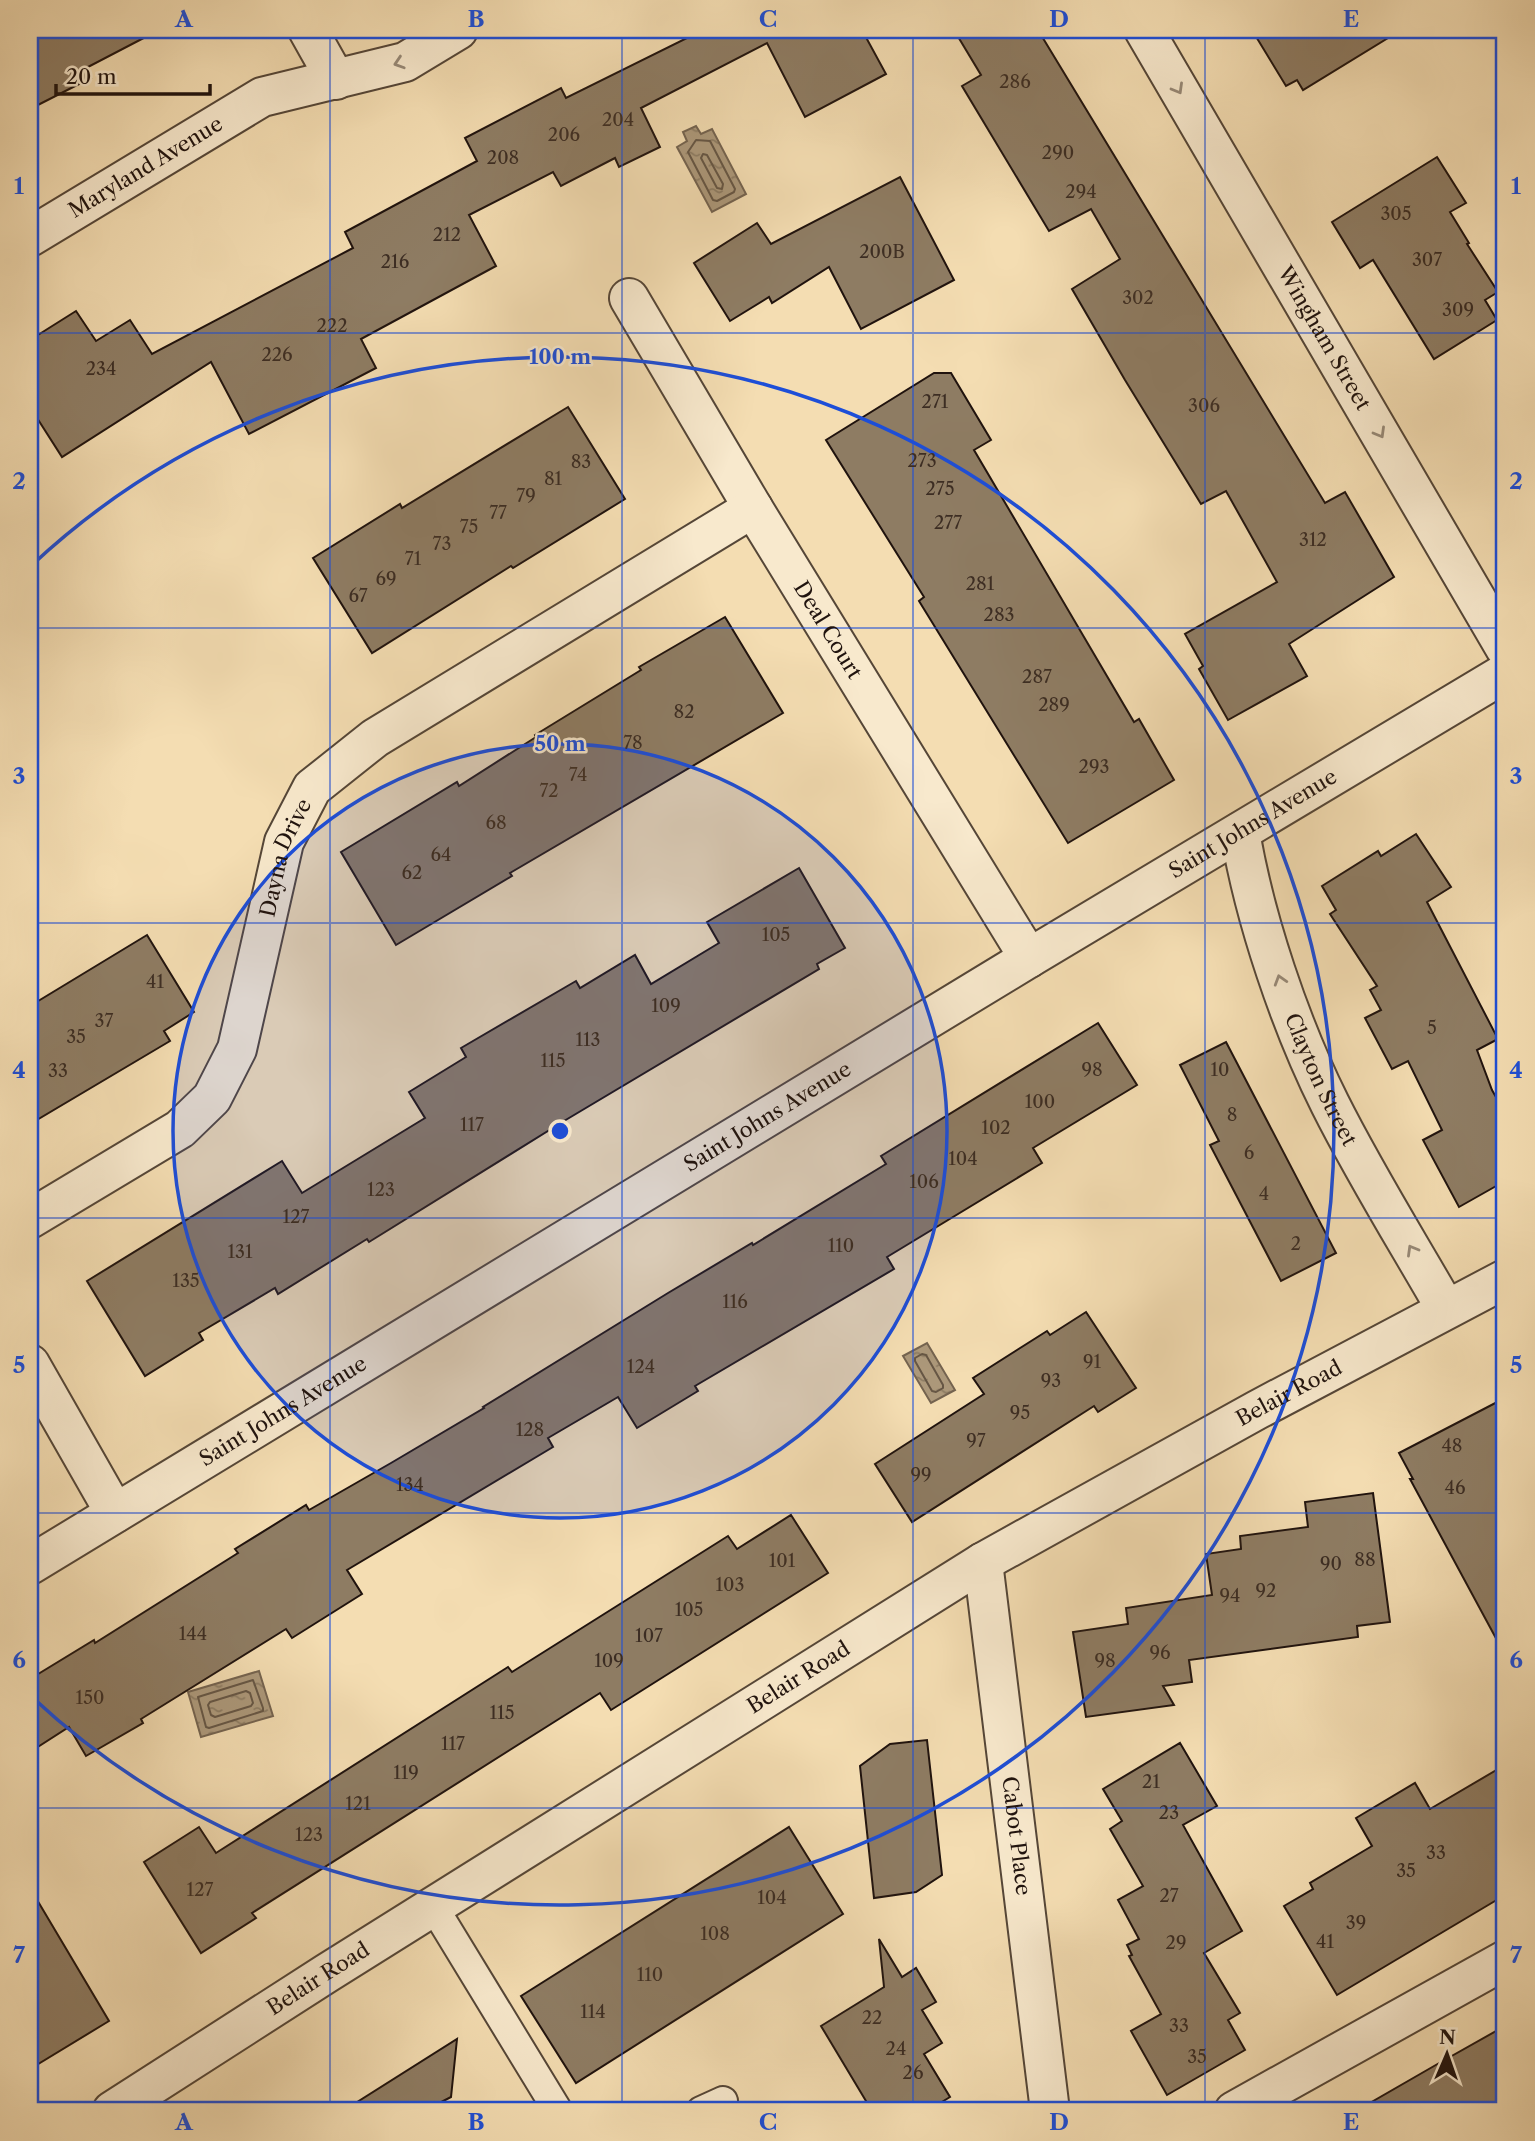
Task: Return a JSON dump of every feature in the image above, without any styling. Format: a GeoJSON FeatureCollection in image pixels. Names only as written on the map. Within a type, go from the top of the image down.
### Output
{"type":"FeatureCollection","features":[{"type":"Feature","properties":{"kind":"street"},"geometry":{"type":"LineString","coordinates":[[308,30],[336,80]]}},
{"type":"Feature","properties":{"kind":"street","name":"Maryland Avenue"},"geometry":{"type":"LineString","coordinates":[[30,237],[262,97],[405,62],[458,30]]}},
{"type":"Feature","properties":{"kind":"street","name":"Wingham Street"},"geometry":{"type":"LineString","coordinates":[[1144,30],[1505,648]]}},
{"type":"Feature","properties":{"kind":"street","name":"Deal Court"},"geometry":{"type":"LineString","coordinates":[[629,298],[753,508],[1029,958]]}},
{"type":"Feature","properties":{"kind":"street","name":"Dayna Drive"},"geometry":{"type":"LineString","coordinates":[[30,1219],[180,1129],[212,1098],[237,1049],[284,842],[312,788],[375,738],[753,508]]}},
{"type":"Feature","properties":{"kind":"street","name":"Saint Johns Avenue"},"geometry":{"type":"LineString","coordinates":[[30,1565],[1029,958],[1505,673]]}},
{"type":"Feature","properties":{"kind":"street","name":"Clayton Street"},"geometry":{"type":"LineString","coordinates":[[1240,832],[1248,883],[1288,1006],[1314,1067],[1330,1103],[1446,1309]]}},
{"type":"Feature","properties":{"kind":"street","name":"Belair Road"},"geometry":{"type":"LineString","coordinates":[[112,2111],[433,1906],[983,1562],[1446,1309],[1503,1287]]}},
{"type":"Feature","properties":{"kind":"street"},"geometry":{"type":"LineString","coordinates":[[30,1364],[115,1513]]}},
{"type":"Feature","properties":{"kind":"street","name":"Cabot Place"},"geometry":{"type":"LineString","coordinates":[[983,1562],[1050,2111]]}},
{"type":"Feature","properties":{"kind":"street"},"geometry":{"type":"LineString","coordinates":[[1234,2111],[1505,1960]]}},
{"type":"Feature","properties":{"kind":"lane"},"geometry":{"type":"LineString","coordinates":[[433,1906],[558,2111]]}},
{"type":"Feature","properties":{"kind":"water"},"geometry":{"type":"Polygon","coordinates":[[[696,126],[701,134],[712,129],[746,194],[712,212],[677,147],[687,141],[683,132],[696,126]]]}},
{"type":"Feature","properties":{"kind":"water"},"geometry":{"type":"Polygon","coordinates":[[[927,1343],[955,1390],[931,1403],[903,1356],[927,1343]]]}},
{"type":"Feature","properties":{"kind":"water"},"geometry":{"type":"Polygon","coordinates":[[[259,1671],[273,1716],[201,1737],[188,1692],[259,1671]]]}},
{"type":"Feature","properties":{"kind":"building"},"geometry":{"type":"Polygon","coordinates":[[[30,30],[159,30],[86,68],[91,78],[30,109],[30,30]]]}},
{"type":"Feature","properties":{"kind":"building"},"geometry":{"type":"Polygon","coordinates":[[[703,30],[862,30],[886,74],[805,117],[767,43],[641,108],[660,147],[619,167],[615,158],[561,186],[553,172],[469,215],[496,266],[361,339],[376,368],[249,434],[211,362],[62,457],[30,407],[30,340],[76,311],[96,341],[130,320],[152,354],[353,248],[345,232],[477,161],[465,138],[561,88],[566,98],[703,30]]]}},
{"type":"Feature","properties":{"kind":"building"},"geometry":{"type":"Polygon","coordinates":[[[954,30],[1038,30],[1325,503],[1345,492],[1394,577],[1289,644],[1307,676],[1228,720],[1199,669],[1203,666],[1185,634],[1277,582],[1226,491],[1201,504],[1125,380],[1072,289],[1120,259],[1091,209],[1049,231],[962,86],[981,75],[954,30]]]}},
{"type":"Feature","properties":{"kind":"building"},"geometry":{"type":"Polygon","coordinates":[[[1252,30],[1401,30],[1303,90],[1297,80],[1286,86],[1252,30]]]}},
{"type":"Feature","properties":{"kind":"building"},"geometry":{"type":"Polygon","coordinates":[[[1437,157],[1466,203],[1450,212],[1498,292],[1485,300],[1497,320],[1434,359],[1373,260],[1360,268],[1332,222],[1437,157]]]}},
{"type":"Feature","properties":{"kind":"building"},"geometry":{"type":"Polygon","coordinates":[[[900,177],[954,280],[861,329],[829,267],[772,303],[769,297],[730,321],[694,263],[757,223],[771,244],[900,177]]]}},
{"type":"Feature","properties":{"kind":"building"},"geometry":{"type":"Polygon","coordinates":[[[934,373],[951,373],[991,440],[974,450],[1134,722],[1139,719],[1174,780],[1068,843],[919,601],[924,597],[826,440],[934,373]]]}},
{"type":"Feature","properties":{"kind":"building"},"geometry":{"type":"Polygon","coordinates":[[[568,407],[625,499],[372,653],[313,558],[400,504],[402,508],[568,407]]]}},
{"type":"Feature","properties":{"kind":"building"},"geometry":{"type":"Polygon","coordinates":[[[725,617],[783,713],[510,873],[512,876],[396,945],[341,852],[457,782],[459,786],[536,737],[535,735],[641,670],[639,667],[725,617]]]}},
{"type":"Feature","properties":{"kind":"building"},"geometry":{"type":"Polygon","coordinates":[[[1416,834],[1451,887],[1427,902],[1498,1039],[1477,1050],[1492,1090],[1505,1113],[1505,1181],[1459,1207],[1423,1140],[1442,1130],[1408,1061],[1392,1069],[1365,1018],[1381,1010],[1370,990],[1377,986],[1330,914],[1336,910],[1322,886],[1378,851],[1381,856],[1416,834]]]}},
{"type":"Feature","properties":{"kind":"building"},"geometry":{"type":"Polygon","coordinates":[[[799,868],[845,948],[817,964],[819,969],[564,1121],[369,1242],[367,1239],[278,1294],[275,1288],[199,1333],[203,1340],[145,1376],[87,1281],[282,1161],[302,1193],[425,1118],[409,1092],[466,1057],[461,1048],[576,981],[580,988],[635,955],[651,984],[719,943],[707,922],[799,868]]]}},
{"type":"Feature","properties":{"kind":"building"},"geometry":{"type":"Polygon","coordinates":[[[147,935],[194,1012],[164,1031],[170,1041],[30,1124],[30,1006],[147,935]]]}},
{"type":"Feature","properties":{"kind":"building"},"geometry":{"type":"Polygon","coordinates":[[[1098,1023],[1137,1085],[1033,1148],[1042,1163],[887,1257],[894,1269],[695,1386],[698,1391],[637,1428],[618,1397],[548,1438],[553,1447],[347,1570],[362,1594],[292,1638],[286,1629],[141,1719],[143,1723],[86,1756],[69,1727],[30,1752],[30,1679],[94,1640],[95,1643],[238,1553],[235,1549],[306,1505],[309,1510],[391,1463],[668,1293],[886,1164],[881,1156],[1098,1023]]]}},
{"type":"Feature","properties":{"kind":"building"},"geometry":{"type":"Polygon","coordinates":[[[1226,1042],[1336,1253],[1281,1281],[1210,1145],[1219,1141],[1180,1065],[1226,1042]]]}},
{"type":"Feature","properties":{"kind":"building"},"geometry":{"type":"Polygon","coordinates":[[[1086,1312],[1136,1388],[1098,1412],[1094,1406],[912,1522],[875,1464],[984,1394],[973,1378],[1047,1331],[1050,1335],[1086,1312]]]}},
{"type":"Feature","properties":{"kind":"building"},"geometry":{"type":"Polygon","coordinates":[[[1505,1398],[1505,1655],[1410,1479],[1413,1479],[1399,1453],[1505,1398]]]}},
{"type":"Feature","properties":{"kind":"building"},"geometry":{"type":"Polygon","coordinates":[[[1373,1493],[1390,1622],[1357,1626],[1358,1637],[1189,1660],[1192,1682],[1163,1686],[1174,1705],[1086,1717],[1073,1632],[1128,1624],[1126,1608],[1212,1595],[1206,1554],[1241,1549],[1240,1536],[1308,1527],[1305,1502],[1373,1493]]]}},
{"type":"Feature","properties":{"kind":"building"},"geometry":{"type":"Polygon","coordinates":[[[791,1515],[828,1573],[611,1710],[600,1693],[252,1913],[256,1918],[201,1953],[144,1862],[199,1827],[216,1853],[508,1667],[512,1672],[728,1536],[737,1549],[791,1515]]]}},
{"type":"Feature","properties":{"kind":"building"},"geometry":{"type":"Polygon","coordinates":[[[927,1740],[942,1875],[916,1892],[874,1898],[860,1766],[890,1744],[927,1740]]]}},
{"type":"Feature","properties":{"kind":"building"},"geometry":{"type":"Polygon","coordinates":[[[1180,1743],[1217,1806],[1183,1825],[1242,1931],[1204,1953],[1240,2013],[1228,2020],[1245,2050],[1167,2095],[1131,2031],[1161,2014],[1129,1956],[1132,1955],[1127,1945],[1139,1939],[1118,1900],[1143,1886],[1110,1829],[1122,1821],[1103,1789],[1180,1743]]]}},
{"type":"Feature","properties":{"kind":"building"},"geometry":{"type":"Polygon","coordinates":[[[1505,1765],[1505,1895],[1337,1995],[1284,1906],[1313,1889],[1310,1883],[1372,1846],[1356,1818],[1415,1783],[1430,1809],[1505,1765]]]}},
{"type":"Feature","properties":{"kind":"building"},"geometry":{"type":"Polygon","coordinates":[[[789,1827],[843,1914],[576,2083],[521,1996],[789,1827]]]}},
{"type":"Feature","properties":{"kind":"building"},"geometry":{"type":"Polygon","coordinates":[[[30,1888],[109,2021],[30,2069],[30,1888]]]}},
{"type":"Feature","properties":{"kind":"building"},"geometry":{"type":"Polygon","coordinates":[[[879,1939],[902,1977],[916,1968],[936,2002],[922,2010],[942,2043],[924,2054],[950,2097],[927,2111],[872,2111],[821,2026],[884,1987],[879,1939]]]}},
{"type":"Feature","properties":{"kind":"building"},"geometry":{"type":"Polygon","coordinates":[[[1505,2026],[1505,2111],[1356,2111],[1441,2062],[1505,2026]]]}},
{"type":"Feature","properties":{"kind":"building"},"geometry":{"type":"Polygon","coordinates":[[[457,2039],[451,2097],[424,2111],[343,2111],[457,2039]]]}}]}
